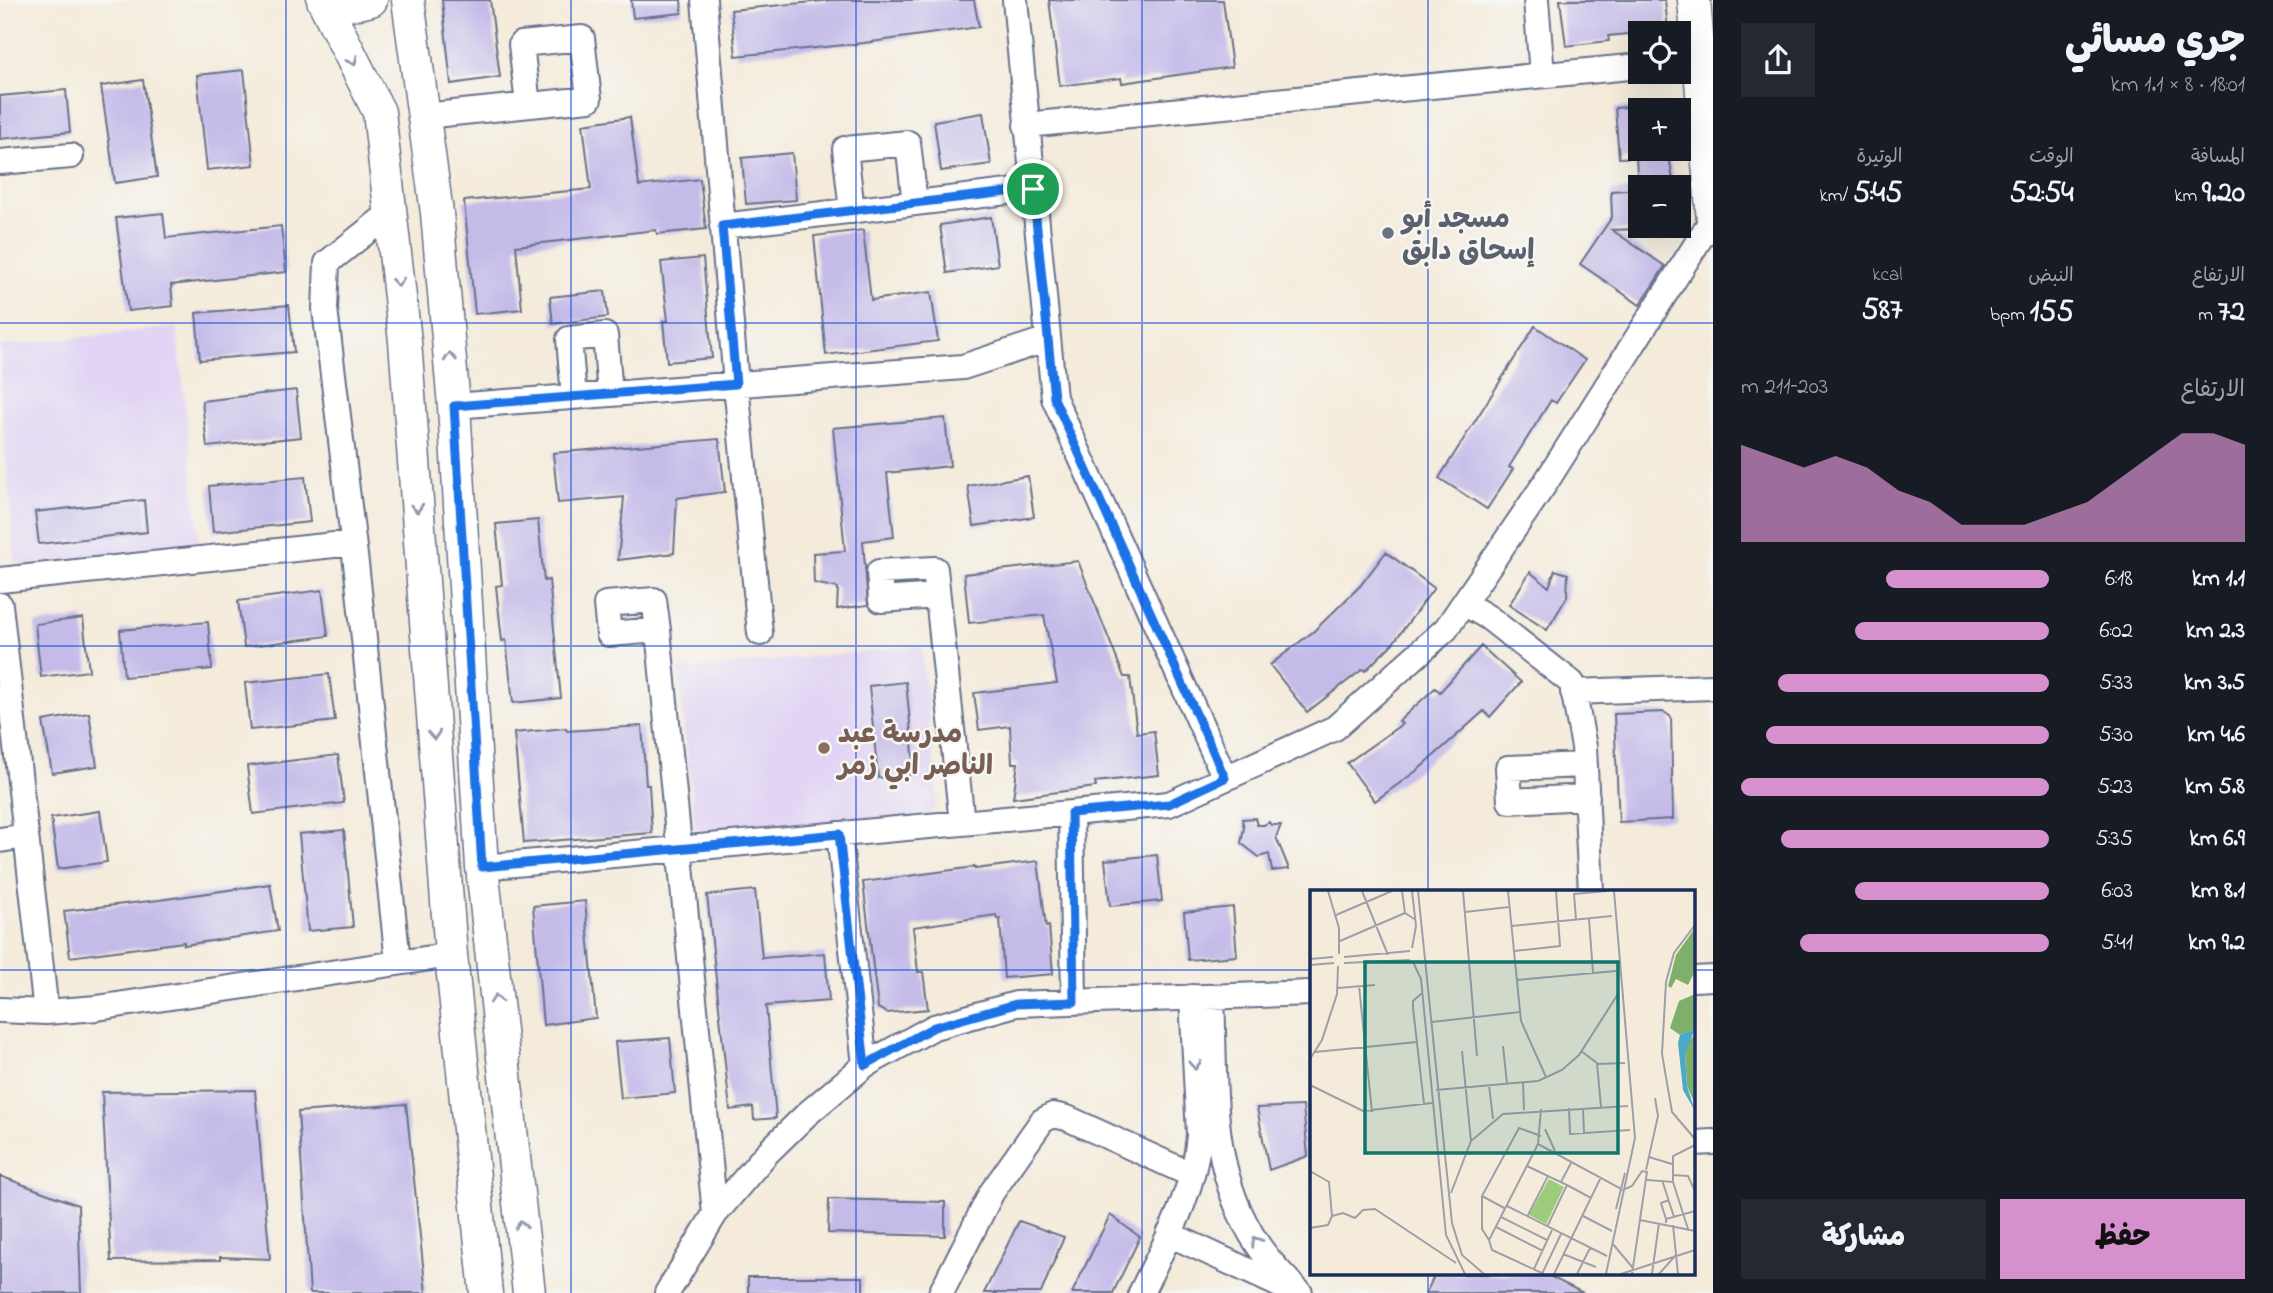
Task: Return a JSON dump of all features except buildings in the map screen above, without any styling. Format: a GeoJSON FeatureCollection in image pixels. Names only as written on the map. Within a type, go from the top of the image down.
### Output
{"type":"FeatureCollection","features":[{"type":"Feature","properties":{"kind":"main road"},"geometry":{"type":"LineString","coordinates":[[324,0],[338,5],[355,5],[371,0]]}},
{"type":"Feature","properties":{"kind":"main road"},"geometry":{"type":"LineString","coordinates":[[324,0],[379,112],[405,341],[451,955],[486,1293]]}},
{"type":"Feature","properties":{"kind":"main road"},"geometry":{"type":"LineString","coordinates":[[408,0],[437,213],[454,406],[482,867],[528,1293]]}},
{"type":"Feature","properties":{"kind":"main road"},"geometry":{"type":"LineString","coordinates":[[1691,30],[1694,0]]}},
{"type":"Feature","properties":{"kind":"main road"},"geometry":{"type":"LineString","coordinates":[[1691,80],[1713,219]]}},
{"type":"Feature","properties":{"kind":"street"},"geometry":{"type":"LineString","coordinates":[[704,0],[760,633]]}},
{"type":"Feature","properties":{"kind":"street"},"geometry":{"type":"LineString","coordinates":[[1015,0],[1054,398],[1225,778]]}},
{"type":"Feature","properties":{"kind":"street"},"geometry":{"type":"LineString","coordinates":[[1536,0],[1542,75]]}},
{"type":"Feature","properties":{"kind":"street"},"geometry":{"type":"LineString","coordinates":[[1026,125],[1628,67]]}},
{"type":"Feature","properties":{"kind":"street"},"geometry":{"type":"LineString","coordinates":[[424,116],[528,105]]}},
{"type":"Feature","properties":{"kind":"street"},"geometry":{"type":"LineString","coordinates":[[852,211],[845,149],[908,143],[915,203]]}},
{"type":"Feature","properties":{"kind":"street"},"geometry":{"type":"LineString","coordinates":[[0,162],[71,156]]}},
{"type":"Feature","properties":{"kind":"street"},"geometry":{"type":"LineString","coordinates":[[722,226],[1033,189]]}},
{"type":"Feature","properties":{"kind":"street"},"geometry":{"type":"LineString","coordinates":[[390,213],[327,263],[325,309],[398,962]]}},
{"type":"Feature","properties":{"kind":"street"},"geometry":{"type":"LineString","coordinates":[[482,867],[1169,804],[1335,728],[1446,629],[1546,482],[1713,219]]}},
{"type":"Feature","properties":{"kind":"street"},"geometry":{"type":"LineString","coordinates":[[574,397],[569,339],[605,335],[610,394]]}},
{"type":"Feature","properties":{"kind":"street"},"geometry":{"type":"LineString","coordinates":[[454,406],[963,367],[1048,339]]}},
{"type":"Feature","properties":{"kind":"street"},"geometry":{"type":"LineString","coordinates":[[0,580],[353,543]]}},
{"type":"Feature","properties":{"kind":"street"},"geometry":{"type":"LineString","coordinates":[[937,596],[881,600],[879,572],[934,569],[937,596],[962,823]]}},
{"type":"Feature","properties":{"kind":"street"},"geometry":{"type":"LineString","coordinates":[[658,631],[609,634],[606,604],[654,600],[658,631],[681,849],[715,1213]]}},
{"type":"Feature","properties":{"kind":"street"},"geometry":{"type":"LineString","coordinates":[[1464,603],[1489,618],[1572,683],[1585,765],[1591,890]]}},
{"type":"Feature","properties":{"kind":"street"},"geometry":{"type":"LineString","coordinates":[[0,606],[5,689],[26,836],[46,1012]]}},
{"type":"Feature","properties":{"kind":"street"},"geometry":{"type":"LineString","coordinates":[[1573,692],[1713,687]]}},
{"type":"Feature","properties":{"kind":"street"},"geometry":{"type":"LineString","coordinates":[[1585,765],[1508,768],[1510,801],[1587,797]]}},
{"type":"Feature","properties":{"kind":"street"},"geometry":{"type":"LineString","coordinates":[[1071,813],[1074,1002]]}},
{"type":"Feature","properties":{"kind":"street"},"geometry":{"type":"LineString","coordinates":[[839,834],[865,1065]]}},
{"type":"Feature","properties":{"kind":"street"},"geometry":{"type":"LineString","coordinates":[[0,840],[26,836]]}},
{"type":"Feature","properties":{"kind":"street"},"geometry":{"type":"LineString","coordinates":[[0,1010],[46,1012],[191,995],[451,955]]}},
{"type":"Feature","properties":{"kind":"street"},"geometry":{"type":"LineString","coordinates":[[667,1293],[715,1213],[766,1154],[807,1114],[865,1065],[934,1027],[1016,1004],[1310,993]]}},
{"type":"Feature","properties":{"kind":"street"},"geometry":{"type":"LineString","coordinates":[[1140,1293],[1169,1234],[1197,1157],[1202,997]]}},
{"type":"Feature","properties":{"kind":"street"},"geometry":{"type":"LineString","coordinates":[[1202,997],[1222,1164],[1231,1193],[1248,1229],[1299,1293]]}},
{"type":"Feature","properties":{"kind":"street"},"geometry":{"type":"LineString","coordinates":[[941,1293],[992,1192],[1042,1121],[1053,1115],[1067,1118],[1192,1175]]}},
{"type":"Feature","properties":{"kind":"street"},"geometry":{"type":"LineString","coordinates":[[1169,1234],[1299,1293]]}},
{"type":"Feature","properties":{"kind":"shaded area"},"geometry":{"type":"Polygon","coordinates":[[[177,327],[200,549],[23,567],[15,562],[0,384],[0,346],[177,327]]]}},
{"type":"Feature","properties":{"kind":"shaded area"},"geometry":{"type":"Polygon","coordinates":[[[921,646],[938,801],[930,815],[704,835],[695,828],[678,670],[921,646]]]}},
{"type":"Feature","properties":{"kind":"place","name":"مسجد أبو إسحاق دابق"},"geometry":{"type":"Point","coordinates":[1388,233]}},
{"type":"Feature","properties":{"kind":"place","name":"مدرسة عبد الناصر ابي زمر"},"geometry":{"type":"Point","coordinates":[824,748]}},
{"type":"Feature","properties":{"kind":"route"},"geometry":{"type":"LineString","coordinates":[[1033,189],[1054,398],[1225,778],[1169,804],[1071,813],[1074,1002],[1016,1004],[934,1027],[865,1065],[839,834],[482,867],[454,406],[736,384],[722,226],[1033,189]]}}]}
